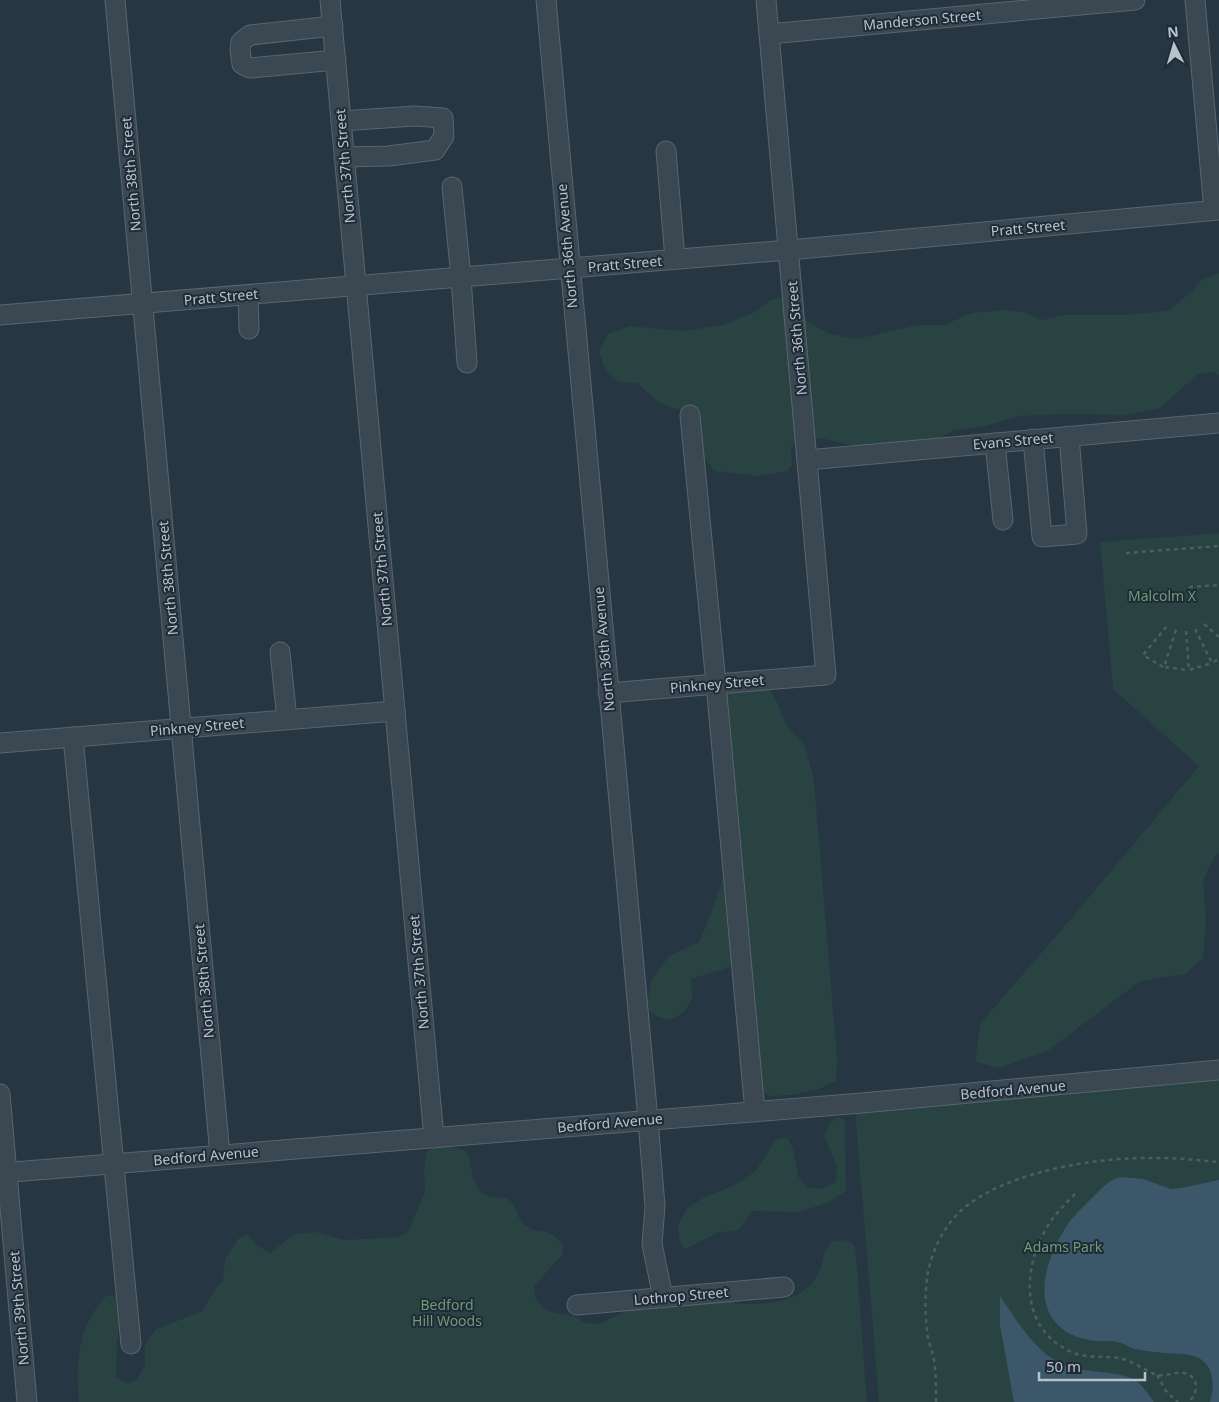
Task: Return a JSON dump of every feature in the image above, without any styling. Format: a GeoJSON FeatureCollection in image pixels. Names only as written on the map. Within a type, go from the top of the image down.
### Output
{"type":"FeatureCollection","features":[{"type":"Feature","properties":{"kind":"street","name":"North 38th Street"},"geometry":{"type":"LineString","coordinates":[[115,0],[220,1155]]}},
{"type":"Feature","properties":{"kind":"street","name":"North 37th Street"},"geometry":{"type":"LineString","coordinates":[[330,0],[434,1138]]}},
{"type":"Feature","properties":{"kind":"street","name":"North 36th Avenue"},"geometry":{"type":"LineString","coordinates":[[546,0],[648,1120],[655,1206],[652,1244],[663,1298]]}},
{"type":"Feature","properties":{"kind":"street","name":"North 36th Street"},"geometry":{"type":"LineString","coordinates":[[766,0],[826,675]]}},
{"type":"Feature","properties":{"kind":"street","name":"Manderson Street"},"geometry":{"type":"LineString","coordinates":[[769,34],[1135,0]]}},
{"type":"Feature","properties":{"kind":"street"},"geometry":{"type":"LineString","coordinates":[[1196,0],[1217,210]]}},
{"type":"Feature","properties":{"kind":"street"},"geometry":{"type":"LineString","coordinates":[[333,26],[250,35],[241,42],[240,50],[242,64],[250,68],[336,60]]}},
{"type":"Feature","properties":{"kind":"street"},"geometry":{"type":"LineString","coordinates":[[341,121],[415,116],[443,118],[444,136],[435,150],[389,156],[344,158]]}},
{"type":"Feature","properties":{"kind":"street"},"geometry":{"type":"LineString","coordinates":[[666,151],[675,259]]}},
{"type":"Feature","properties":{"kind":"street"},"geometry":{"type":"LineString","coordinates":[[452,187],[467,363]]}},
{"type":"Feature","properties":{"kind":"street","name":"Pratt Street"},"geometry":{"type":"LineString","coordinates":[[0,315],[569,269],[1217,210]]}},
{"type":"Feature","properties":{"kind":"street"},"geometry":{"type":"LineString","coordinates":[[248,295],[250,330]]}},
{"type":"Feature","properties":{"kind":"street"},"geometry":{"type":"LineString","coordinates":[[690,415],[755,1112]]}},
{"type":"Feature","properties":{"kind":"street","name":"Evans Street"},"geometry":{"type":"LineString","coordinates":[[808,460],[1219,422]]}},
{"type":"Feature","properties":{"kind":"street"},"geometry":{"type":"LineString","coordinates":[[1033,439],[1042,537],[1077,534],[1069,436]]}},
{"type":"Feature","properties":{"kind":"street"},"geometry":{"type":"LineString","coordinates":[[995,443],[1002,520]]}},
{"type":"Feature","properties":{"kind":"street"},"geometry":{"type":"LineString","coordinates":[[280,652],[287,719]]}},
{"type":"Feature","properties":{"kind":"street","name":"Pinkney Street"},"geometry":{"type":"LineString","coordinates":[[608,693],[826,675]]}},
{"type":"Feature","properties":{"kind":"street","name":"Pinkney Street"},"geometry":{"type":"LineString","coordinates":[[0,743],[395,711]]}},
{"type":"Feature","properties":{"kind":"street"},"geometry":{"type":"LineString","coordinates":[[73,737],[131,1344]]}},
{"type":"Feature","properties":{"kind":"street","name":"Bedford Avenue"},"geometry":{"type":"LineString","coordinates":[[4,1173],[755,1112],[1219,1070]]}},
{"type":"Feature","properties":{"kind":"street","name":"North 39th Street"},"geometry":{"type":"LineString","coordinates":[[0,1094],[4,1173],[28,1402]]}},
{"type":"Feature","properties":{"kind":"street","name":"Lothrop Street"},"geometry":{"type":"LineString","coordinates":[[577,1305],[784,1287]]}},
{"type":"Feature","properties":{"kind":"path"},"geometry":{"type":"LineString","coordinates":[[1126,553],[1219,546]]}},
{"type":"Feature","properties":{"kind":"path"},"geometry":{"type":"LineString","coordinates":[[1189,587],[1219,585]]}},
{"type":"Feature","properties":{"kind":"path"},"geometry":{"type":"LineString","coordinates":[[1204,624],[1219,637]]}},
{"type":"Feature","properties":{"kind":"path"},"geometry":{"type":"LineString","coordinates":[[1167,626],[1143,655],[1164,667],[1189,670],[1219,659]]}},
{"type":"Feature","properties":{"kind":"path"},"geometry":{"type":"LineString","coordinates":[[1195,629],[1212,663]]}},
{"type":"Feature","properties":{"kind":"path"},"geometry":{"type":"LineString","coordinates":[[1164,667],[1176,630]]}},
{"type":"Feature","properties":{"kind":"path"},"geometry":{"type":"LineString","coordinates":[[1186,631],[1189,670]]}},
{"type":"Feature","properties":{"kind":"path"},"geometry":{"type":"LineString","coordinates":[[936,1402],[934,1360],[925,1313],[928,1276],[937,1244],[955,1218],[968,1205],[981,1196],[1011,1182],[1042,1173],[1104,1160],[1155,1158],[1219,1162]]}},
{"type":"Feature","properties":{"kind":"path"},"geometry":{"type":"LineString","coordinates":[[1075,1194],[1061,1208],[1045,1230],[1034,1256],[1030,1304],[1037,1322],[1053,1340],[1074,1353],[1123,1359],[1157,1374],[1188,1374],[1192,1377],[1196,1388],[1193,1398],[1188,1402]]}},
{"type":"Feature","properties":{"kind":"path"},"geometry":{"type":"LineString","coordinates":[[1157,1374],[1166,1391],[1178,1402]]}},
{"type":"Feature","properties":{"kind":"green space"},"geometry":{"type":"Polygon","coordinates":[[[1219,273],[1219,376],[1215,372],[1198,374],[1160,408],[1128,415],[1066,414],[1020,416],[982,427],[955,430],[935,440],[885,445],[850,445],[821,438],[791,446],[792,465],[788,471],[759,476],[714,471],[699,450],[695,411],[677,409],[663,404],[638,383],[619,382],[605,369],[599,352],[608,334],[630,326],[683,331],[723,325],[753,313],[769,301],[781,297],[804,319],[830,334],[856,339],[918,325],[944,325],[972,313],[1004,310],[1023,312],[1042,320],[1065,315],[1123,315],[1167,311],[1189,294],[1203,279],[1219,273]]]}},
{"type":"Feature","properties":{"kind":"green space","name":"Malcolm X"},"geometry":{"type":"Polygon","coordinates":[[[1219,533],[1219,853],[1215,856],[1203,881],[1206,919],[1203,958],[1185,974],[1140,981],[1049,1050],[999,1068],[975,1062],[980,1024],[1199,766],[1113,689],[1100,542],[1219,533]]]}},
{"type":"Feature","properties":{"kind":"green space"},"geometry":{"type":"Polygon","coordinates":[[[768,687],[777,702],[787,726],[805,745],[814,781],[837,1058],[836,1081],[819,1089],[793,1095],[770,1096],[759,1089],[749,961],[691,979],[692,999],[683,1013],[669,1020],[658,1017],[646,1009],[652,979],[669,956],[699,942],[723,878],[737,852],[727,705],[728,691],[768,687]]]}},
{"type":"Feature","properties":{"kind":"green space","name":"Adams Park"},"geometry":{"type":"Polygon","coordinates":[[[1219,1077],[1219,1402],[879,1402],[855,1111],[1219,1077]]]}},
{"type":"Feature","properties":{"kind":"green space"},"geometry":{"type":"Polygon","coordinates":[[[837,1117],[845,1120],[846,1191],[829,1202],[800,1212],[753,1211],[737,1231],[719,1232],[685,1249],[679,1241],[678,1225],[687,1208],[703,1198],[743,1181],[757,1169],[776,1140],[787,1137],[793,1149],[799,1178],[808,1187],[820,1189],[836,1182],[837,1167],[824,1135],[830,1123],[837,1117]]]}},
{"type":"Feature","properties":{"kind":"green space","name":"Bedford Hill Woods"},"geometry":{"type":"Polygon","coordinates":[[[442,1145],[465,1150],[470,1160],[474,1181],[482,1193],[489,1197],[503,1198],[511,1201],[524,1224],[532,1229],[552,1234],[564,1245],[562,1255],[534,1286],[536,1300],[548,1311],[574,1316],[585,1323],[599,1324],[628,1310],[645,1306],[720,1299],[739,1304],[761,1304],[781,1301],[797,1295],[811,1285],[820,1270],[825,1250],[833,1241],[844,1240],[854,1244],[867,1402],[79,1402],[78,1358],[84,1332],[97,1307],[107,1295],[117,1297],[121,1309],[117,1341],[116,1377],[128,1384],[137,1379],[145,1365],[145,1345],[155,1330],[202,1311],[213,1292],[223,1280],[225,1259],[239,1238],[248,1235],[258,1246],[270,1253],[294,1234],[316,1232],[345,1240],[399,1237],[408,1232],[425,1192],[424,1172],[426,1155],[430,1148],[442,1145]]]}},
{"type":"Feature","properties":{"kind":"water"},"geometry":{"type":"Polygon","coordinates":[[[1121,1177],[1143,1179],[1171,1189],[1219,1180],[1219,1402],[1210,1402],[1213,1386],[1211,1374],[1202,1360],[1184,1354],[1135,1349],[1114,1341],[1095,1341],[1081,1338],[1064,1330],[1051,1316],[1044,1290],[1049,1262],[1061,1235],[1077,1213],[1106,1184],[1121,1177]]]}},
{"type":"Feature","properties":{"kind":"water"},"geometry":{"type":"Polygon","coordinates":[[[1000,1296],[1026,1333],[1049,1356],[1058,1362],[1078,1369],[1129,1377],[1146,1391],[1154,1402],[1014,1402],[1000,1325],[1000,1296]]]}}]}
